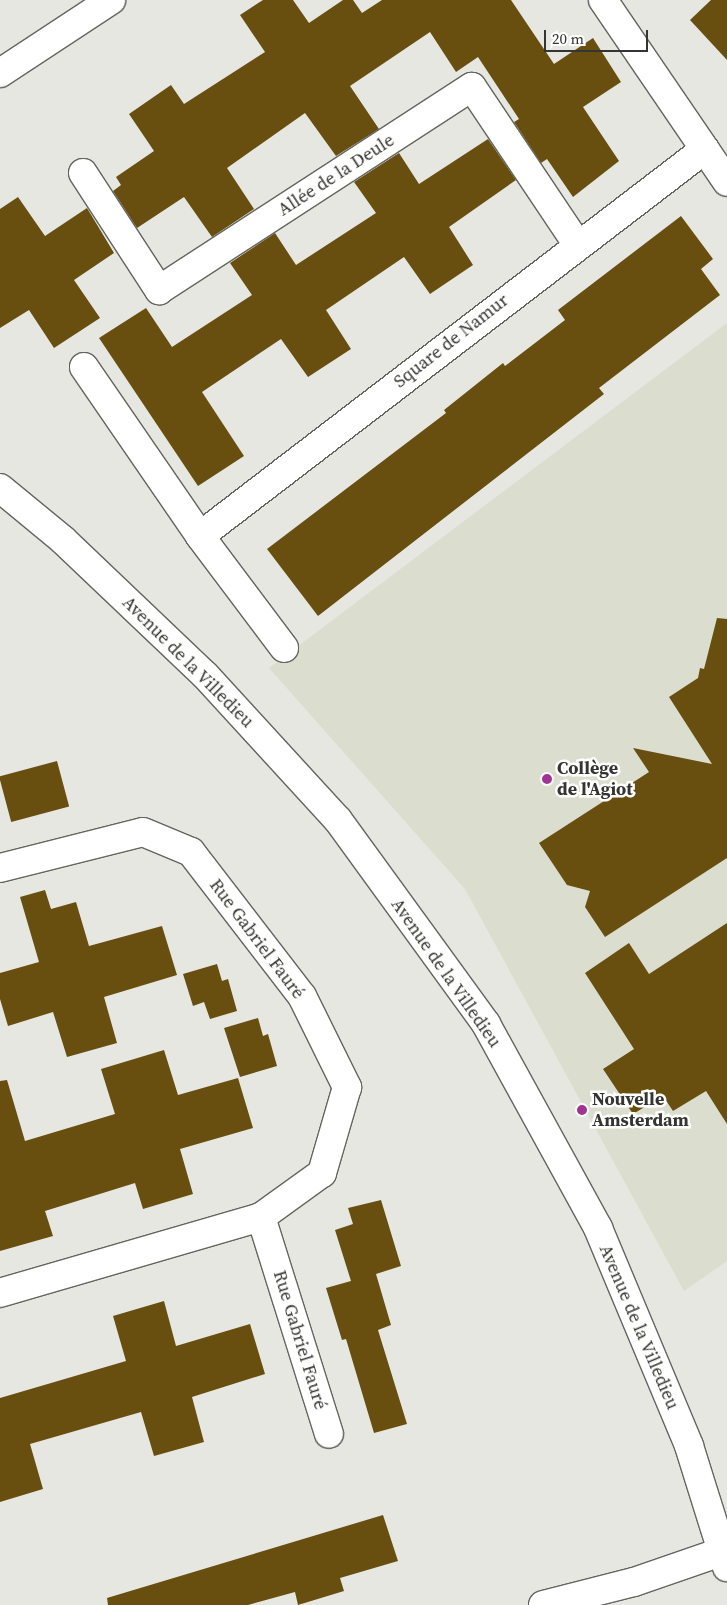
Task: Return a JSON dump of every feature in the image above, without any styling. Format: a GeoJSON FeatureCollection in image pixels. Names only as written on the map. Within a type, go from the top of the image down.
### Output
{"type":"FeatureCollection","features":[{"type":"Feature","properties":{"kind":"street"},"geometry":{"type":"LineString","coordinates":[[0,73],[79,9],[111,0]]}},
{"type":"Feature","properties":{"kind":"street"},"geometry":{"type":"LineString","coordinates":[[603,0],[727,182]]}},
{"type":"Feature","properties":{"kind":"street","name":"Allée de la Deule"},"geometry":{"type":"LineString","coordinates":[[83,173],[160,290],[472,87],[577,244]]}},
{"type":"Feature","properties":{"kind":"street","name":"Square de Namur"},"geometry":{"type":"LineString","coordinates":[[200,536],[577,244],[705,149]]}},
{"type":"Feature","properties":{"kind":"street"},"geometry":{"type":"LineString","coordinates":[[84,367],[200,536],[284,648]]}},
{"type":"Feature","properties":{"kind":"street","name":"Avenue de la Villedieu"},"geometry":{"type":"LineString","coordinates":[[0,488],[63,540],[205,675],[338,820],[486,1024],[598,1228],[689,1446],[726,1556]]}},
{"type":"Feature","properties":{"kind":"street","name":"Rue Gabriel Fauré"},"geometry":{"type":"LineString","coordinates":[[0,868],[143,832],[191,852],[302,996],[347,1087],[322,1173],[261,1217],[0,1294]]}},
{"type":"Feature","properties":{"kind":"street","name":"Rue Gabriel Fauré"},"geometry":{"type":"LineString","coordinates":[[261,1217],[329,1434]]}},
{"type":"Feature","properties":{"kind":"street"},"geometry":{"type":"LineString","coordinates":[[543,1605],[726,1556]]}},
{"type":"Feature","properties":{"kind":"shaded area","name":"Collège de l'Agiot"},"geometry":{"type":"Polygon","coordinates":[[[727,323],[727,1261],[684,1291],[465,889],[269,668],[727,323]]]}},
{"type":"Feature","properties":{"kind":"building"},"geometry":{"type":"Polygon","coordinates":[[[263,0],[293,0],[309,23],[343,0],[353,0],[362,13],[382,0],[511,0],[554,64],[593,38],[621,82],[583,107],[619,161],[573,197],[547,159],[541,163],[514,122],[519,119],[478,57],[456,72],[430,32],[350,86],[379,129],[336,156],[305,113],[227,168],[254,209],[212,237],[184,197],[137,228],[113,191],[121,185],[116,177],[154,151],[129,114],[171,85],[184,104],[265,52],[240,15],[263,0]]]}},
{"type":"Feature","properties":{"kind":"building"},"geometry":{"type":"Polygon","coordinates":[[[711,0],[727,0],[727,60],[690,20],[711,0]]]}},
{"type":"Feature","properties":{"kind":"building"},"geometry":{"type":"Polygon","coordinates":[[[488,139],[516,180],[449,227],[473,265],[430,294],[404,257],[326,310],[351,349],[308,377],[281,339],[202,392],[244,456],[198,486],[99,338],[146,308],[172,347],[252,295],[230,263],[275,233],[296,265],[376,213],[354,182],[399,153],[419,184],[488,139]]]}},
{"type":"Feature","properties":{"kind":"building"},"geometry":{"type":"Polygon","coordinates":[[[18,197],[45,236],[87,208],[114,253],[74,280],[100,318],[54,348],[29,310],[0,328],[0,209],[18,197]]]}},
{"type":"Feature","properties":{"kind":"building"},"geometry":{"type":"Polygon","coordinates":[[[681,216],[713,259],[701,269],[720,295],[599,388],[604,394],[318,616],[267,549],[446,413],[444,410],[503,363],[505,366],[565,320],[558,310],[681,216]]]}},
{"type":"Feature","properties":{"kind":"building"},"geometry":{"type":"Polygon","coordinates":[[[717,618],[727,619],[727,858],[605,937],[585,907],[590,891],[567,885],[539,843],[649,772],[633,748],[712,764],[669,697],[698,678],[700,668],[704,669],[717,618]]]}},
{"type":"Feature","properties":{"kind":"building"},"geometry":{"type":"Polygon","coordinates":[[[57,761],[69,806],[11,822],[0,776],[57,761]]]}},
{"type":"Feature","properties":{"kind":"building"},"geometry":{"type":"Polygon","coordinates":[[[45,890],[51,909],[76,902],[89,946],[162,926],[177,975],[104,997],[117,1043],[67,1057],[53,1012],[8,1026],[0,999],[0,973],[39,962],[20,897],[45,890]]]}},
{"type":"Feature","properties":{"kind":"building"},"geometry":{"type":"Polygon","coordinates":[[[727,923],[727,1124],[706,1091],[673,1111],[663,1096],[633,1114],[603,1069],[634,1049],[585,973],[629,943],[649,974],[727,923]]]}},
{"type":"Feature","properties":{"kind":"building"},"geometry":{"type":"Polygon","coordinates":[[[217,964],[222,981],[228,979],[237,1011],[210,1019],[204,1002],[193,1006],[183,974],[217,964]]]}},
{"type":"Feature","properties":{"kind":"building"},"geometry":{"type":"Polygon","coordinates":[[[258,1018],[263,1036],[268,1034],[277,1066],[240,1077],[224,1028],[258,1018]]]}},
{"type":"Feature","properties":{"kind":"building"},"geometry":{"type":"Polygon","coordinates":[[[164,1050],[178,1095],[238,1078],[253,1128],[180,1149],[193,1194],[143,1209],[135,1183],[45,1211],[53,1236],[0,1251],[0,1081],[7,1080],[25,1141],[115,1114],[101,1069],[164,1050]]]}},
{"type":"Feature","properties":{"kind":"building"},"geometry":{"type":"Polygon","coordinates":[[[381,1200],[401,1266],[376,1274],[391,1325],[378,1330],[407,1424],[374,1433],[346,1339],[342,1340],[326,1288],[351,1281],[335,1230],[353,1224],[348,1208],[381,1200]]]}},
{"type":"Feature","properties":{"kind":"building"},"geometry":{"type":"Polygon","coordinates":[[[164,1301],[176,1346],[250,1324],[265,1374],[192,1397],[204,1442],[154,1456],[141,1412],[30,1444],[43,1489],[0,1502],[0,1398],[126,1361],[113,1316],[164,1301]]]}},
{"type":"Feature","properties":{"kind":"building"},"geometry":{"type":"Polygon","coordinates":[[[383,1515],[398,1561],[340,1578],[344,1591],[298,1605],[295,1592],[248,1605],[108,1605],[107,1598],[383,1515]]]}},
{"type":"Feature","properties":{"kind":"place","name":"Collège de l'Agiot"},"geometry":{"type":"Point","coordinates":[547,779]}},
{"type":"Feature","properties":{"kind":"place","name":"Nouvelle Amsterdam"},"geometry":{"type":"Point","coordinates":[582,1110]}}]}
